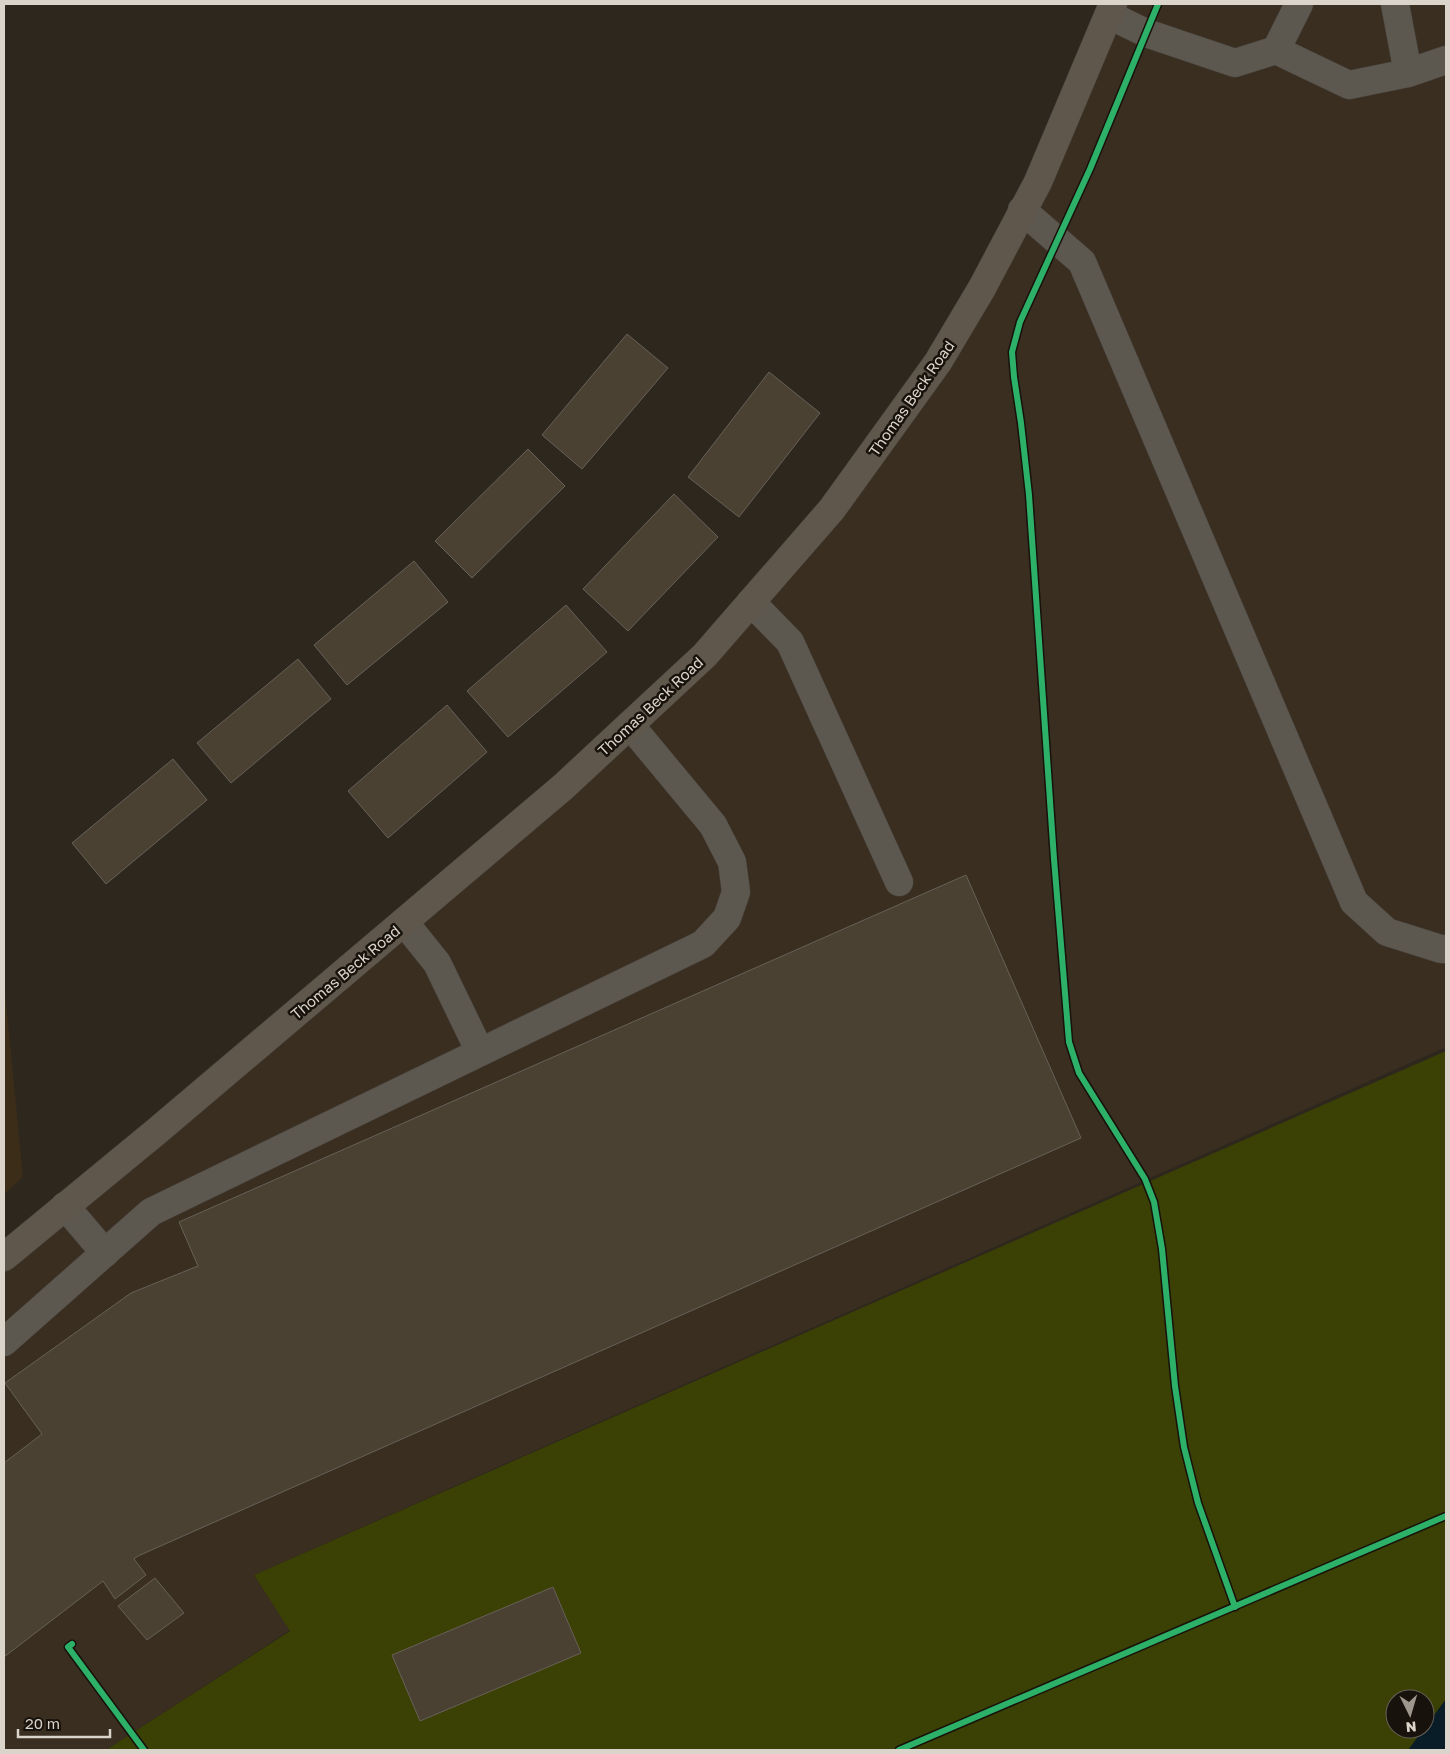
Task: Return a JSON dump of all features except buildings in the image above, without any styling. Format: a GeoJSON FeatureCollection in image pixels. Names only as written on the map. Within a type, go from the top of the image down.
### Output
{"type":"FeatureCollection","features":[{"type":"Feature","properties":{"kind":"main road","name":"Thomas Beck Road"},"geometry":{"type":"LineString","coordinates":[[4,1257],[158,1131],[563,787],[705,655],[832,510],[938,362],[982,288],[1038,182],[1111,9]]}},
{"type":"Feature","properties":{"kind":"lane"},"geometry":{"type":"LineString","coordinates":[[1276,50],[1299,4]]}},
{"type":"Feature","properties":{"kind":"lane"},"geometry":{"type":"LineString","coordinates":[[1395,4],[1408,73]]}},
{"type":"Feature","properties":{"kind":"lane"},"geometry":{"type":"LineString","coordinates":[[1111,9],[1146,33],[1235,63],[1276,50],[1349,85],[1408,73],[1446,60]]}},
{"type":"Feature","properties":{"kind":"lane"},"geometry":{"type":"LineString","coordinates":[[1022,210],[1082,262],[1354,902],[1387,932],[1446,949]]}},
{"type":"Feature","properties":{"kind":"lane"},"geometry":{"type":"LineString","coordinates":[[751,602],[790,642],[899,882]]}},
{"type":"Feature","properties":{"kind":"lane"},"geometry":{"type":"LineString","coordinates":[[4,1342],[151,1212],[703,944],[727,918],[736,892],[732,862],[713,825],[630,725]]}},
{"type":"Feature","properties":{"kind":"lane"},"geometry":{"type":"LineString","coordinates":[[404,922],[437,963],[480,1052]]}},
{"type":"Feature","properties":{"kind":"lane"},"geometry":{"type":"LineString","coordinates":[[65,1206],[105,1253]]}},
{"type":"Feature","properties":{"kind":"shaded area"},"geometry":{"type":"Polygon","coordinates":[[[1113,4],[1446,4],[1446,1047],[254,1575],[290,1630],[106,1750],[4,1750],[4,1257],[705,655],[938,362],[1113,4]]]}},
{"type":"Feature","properties":{"kind":"shaded area"},"geometry":{"type":"Polygon","coordinates":[[[4,981],[23,1177],[4,1194],[4,981]]]}},
{"type":"Feature","properties":{"kind":"green space"},"geometry":{"type":"Polygon","coordinates":[[[1446,1051],[1446,1750],[106,1750],[290,1631],[254,1575],[1446,1051]]]}},
{"type":"Feature","properties":{"kind":"water"},"geometry":{"type":"Polygon","coordinates":[[[1446,1699],[1446,1750],[1408,1750],[1416,1739],[1435,1739],[1435,1714],[1446,1699]]]}},
{"type":"Feature","properties":{"kind":"cycle path"},"geometry":{"type":"LineString","coordinates":[[1158,4],[1090,169],[1020,322],[1012,352],[1029,495],[1054,859],[1069,1042],[1079,1073],[1145,1179],[1154,1202],[1162,1249],[1175,1386],[1184,1447],[1198,1503],[1235,1607]]}},
{"type":"Feature","properties":{"kind":"cycle path"},"geometry":{"type":"LineString","coordinates":[[899,1750],[1446,1516]]}},
{"type":"Feature","properties":{"kind":"cycle path"},"geometry":{"type":"LineString","coordinates":[[72,1644],[68,1647],[144,1750]]}}]}
